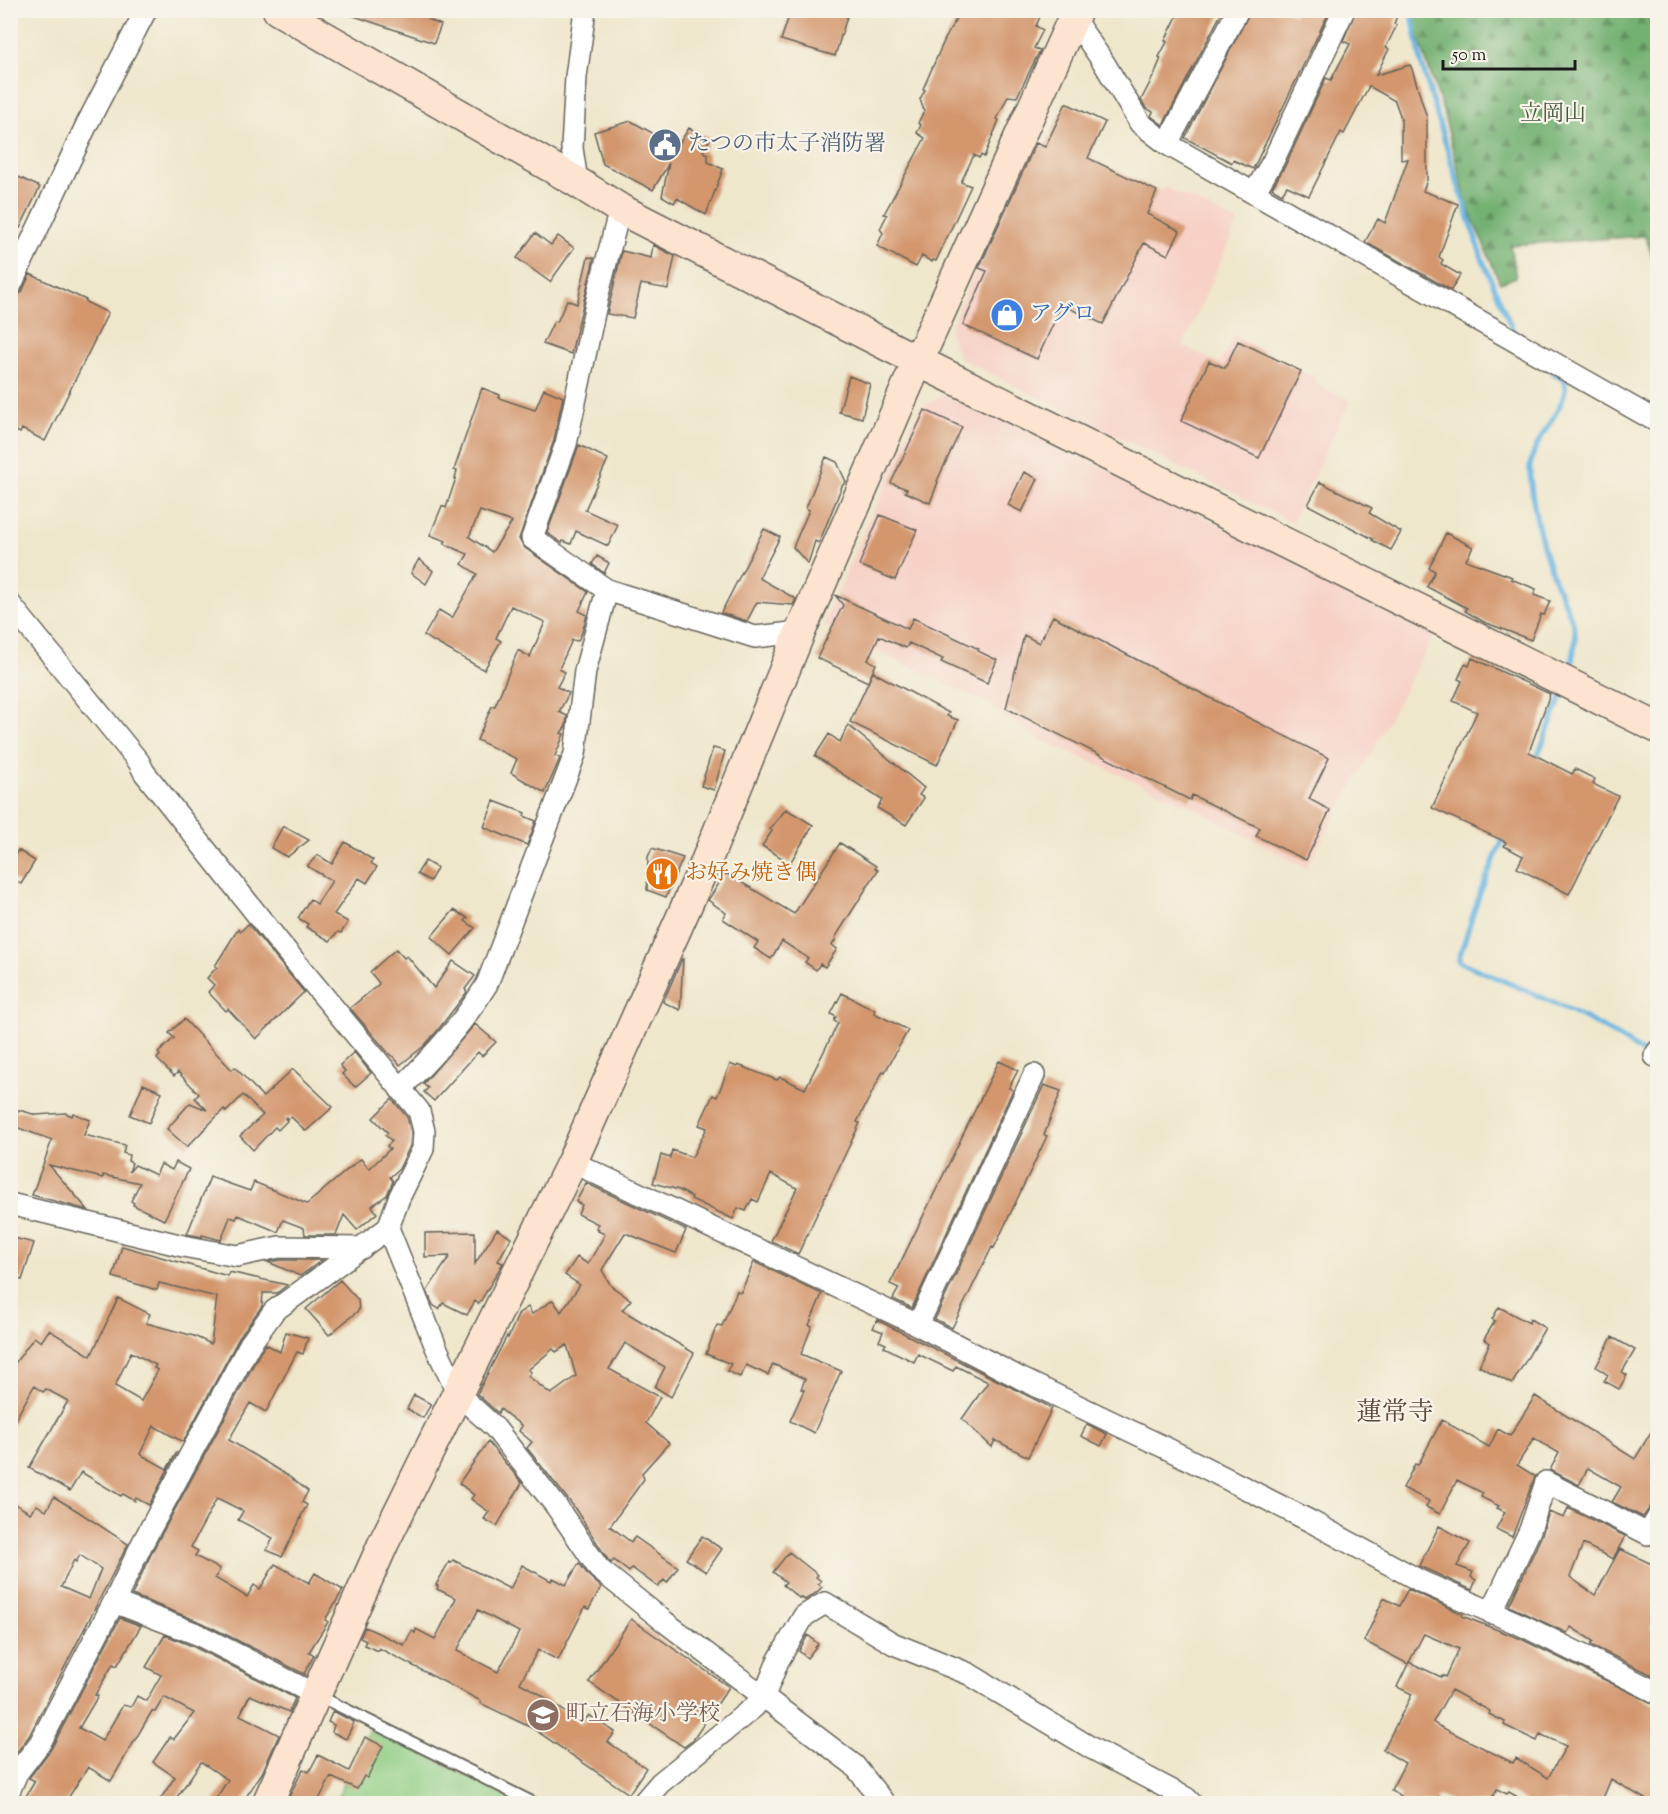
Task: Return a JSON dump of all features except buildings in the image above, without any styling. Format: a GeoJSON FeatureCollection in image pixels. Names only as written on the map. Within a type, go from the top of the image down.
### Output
{"type":"FeatureCollection","features":[{"type":"Feature","properties":{"kind":"street"},"geometry":{"type":"LineString","coordinates":[[10,287],[15,264],[146,10]]}},
{"type":"Feature","properties":{"kind":"street"},"geometry":{"type":"LineString","coordinates":[[278,10],[620,209],[918,361],[1658,728]]}},
{"type":"Feature","properties":{"kind":"street"},"geometry":{"type":"LineString","coordinates":[[577,182],[572,148],[576,77],[585,10]]}},
{"type":"Feature","properties":{"kind":"street"},"geometry":{"type":"LineString","coordinates":[[1167,144],[1238,10]]}},
{"type":"Feature","properties":{"kind":"street"},"geometry":{"type":"LineString","coordinates":[[1254,193],[1273,161],[1344,10]]}},
{"type":"Feature","properties":{"kind":"street"},"geometry":{"type":"LineString","coordinates":[[1075,14],[1140,123],[1167,144],[1658,422]]}},
{"type":"Feature","properties":{"kind":"street"},"geometry":{"type":"LineString","coordinates":[[267,1803],[384,1542],[573,1162],[703,869],[800,632],[918,361],[1075,14]]}},
{"type":"Feature","properties":{"kind":"street"},"geometry":{"type":"LineString","coordinates":[[620,209],[599,290],[566,444],[532,538],[607,590],[755,637],[800,632]]}},
{"type":"Feature","properties":{"kind":"street"},"geometry":{"type":"LineString","coordinates":[[400,1089],[446,1042],[471,1010],[487,984],[575,754],[585,671],[607,590]]}},
{"type":"Feature","properties":{"kind":"street"},"geometry":{"type":"LineString","coordinates":[[10,604],[139,762],[144,772],[278,941],[419,1111],[424,1131],[423,1149],[399,1198],[388,1228],[274,1311],[250,1344],[142,1544],[40,1743],[17,1773],[10,1788]]}},
{"type":"Feature","properties":{"kind":"street"},"geometry":{"type":"LineString","coordinates":[[918,1324],[1034,1076]]}},
{"type":"Feature","properties":{"kind":"street"},"geometry":{"type":"LineString","coordinates":[[573,1162],[918,1324],[1020,1378],[1312,1522],[1422,1582],[1526,1628],[1658,1693]]}},
{"type":"Feature","properties":{"kind":"street"},"geometry":{"type":"LineString","coordinates":[[10,1204],[183,1246],[237,1256],[279,1247],[362,1248]]}},
{"type":"Feature","properties":{"kind":"street"},"geometry":{"type":"LineString","coordinates":[[388,1228],[435,1347],[458,1394],[495,1428],[556,1506],[599,1569],[665,1622],[854,1765],[885,1803]]}},
{"type":"Feature","properties":{"kind":"street"},"geometry":{"type":"LineString","coordinates":[[1491,1613],[1530,1530],[1546,1482],[1648,1534],[1658,1516]]}},
{"type":"Feature","properties":{"kind":"street"},"geometry":{"type":"LineString","coordinates":[[114,1602],[197,1634],[316,1695]]}},
{"type":"Feature","properties":{"kind":"street"},"geometry":{"type":"LineString","coordinates":[[642,1803],[660,1783],[754,1707],[764,1695],[778,1661],[804,1616],[825,1603],[894,1644],[969,1674],[1093,1749],[1192,1803]]}},
{"type":"Feature","properties":{"kind":"lane"},"geometry":{"type":"LineString","coordinates":[[316,1695],[536,1803]]}},
{"type":"Feature","properties":{"kind":"shaded area"},"geometry":{"type":"Polygon","coordinates":[[[1034,139],[1085,165],[1089,159],[1162,192],[1165,187],[1238,222],[1183,346],[1220,363],[1234,335],[1315,378],[1315,384],[1350,400],[1292,522],[959,358],[949,331],[1034,139]]]}},
{"type":"Feature","properties":{"kind":"shaded area"},"geometry":{"type":"Polygon","coordinates":[[[946,393],[1039,435],[1436,631],[1375,746],[1306,868],[1195,808],[1033,736],[987,703],[823,625],[919,409],[946,393]]]}},
{"type":"Feature","properties":{"kind":"green space","name":"立岡山"},"geometry":{"type":"Polygon","coordinates":[[[1413,11],[1657,11],[1657,269],[1645,236],[1510,245],[1516,277],[1500,283],[1467,206],[1443,111],[1414,24],[1413,11]]]}},
{"type":"Feature","properties":{"kind":"green space"},"geometry":{"type":"Polygon","coordinates":[[[369,1730],[430,1757],[520,1803],[335,1804],[369,1730]]]}},
{"type":"Feature","properties":{"kind":"waterway"},"geometry":{"type":"LineString","coordinates":[[1411,10],[1421,62],[1459,188],[1482,258],[1513,331]]}},
{"type":"Feature","properties":{"kind":"waterway"},"geometry":{"type":"LineString","coordinates":[[1553,374],[1565,381],[1565,392],[1535,449],[1530,474],[1535,513],[1545,551],[1555,582],[1574,626],[1575,647],[1569,672]]}},
{"type":"Feature","properties":{"kind":"waterway"},"geometry":{"type":"LineString","coordinates":[[1535,762],[1563,693]]}},
{"type":"Feature","properties":{"kind":"waterway"},"geometry":{"type":"LineString","coordinates":[[1505,834],[1480,893],[1458,961],[1581,1016],[1649,1058]]}},
{"type":"Feature","properties":{"kind":"place","name":"たつの市太子消防署"},"geometry":{"type":"Point","coordinates":[665,145]}},
{"type":"Feature","properties":{"kind":"place","name":"アグロ"},"geometry":{"type":"Point","coordinates":[1007,315]}},
{"type":"Feature","properties":{"kind":"place","name":"お好み焼き偶"},"geometry":{"type":"Point","coordinates":[662,874]}},
{"type":"Feature","properties":{"kind":"place","name":"町立石海小学校"},"geometry":{"type":"Point","coordinates":[543,1715]}},
{"type":"Feature","properties":{"kind":"district","name":"蓮常寺"},"geometry":{"type":"Point","coordinates":[1395,1413]}}]}
